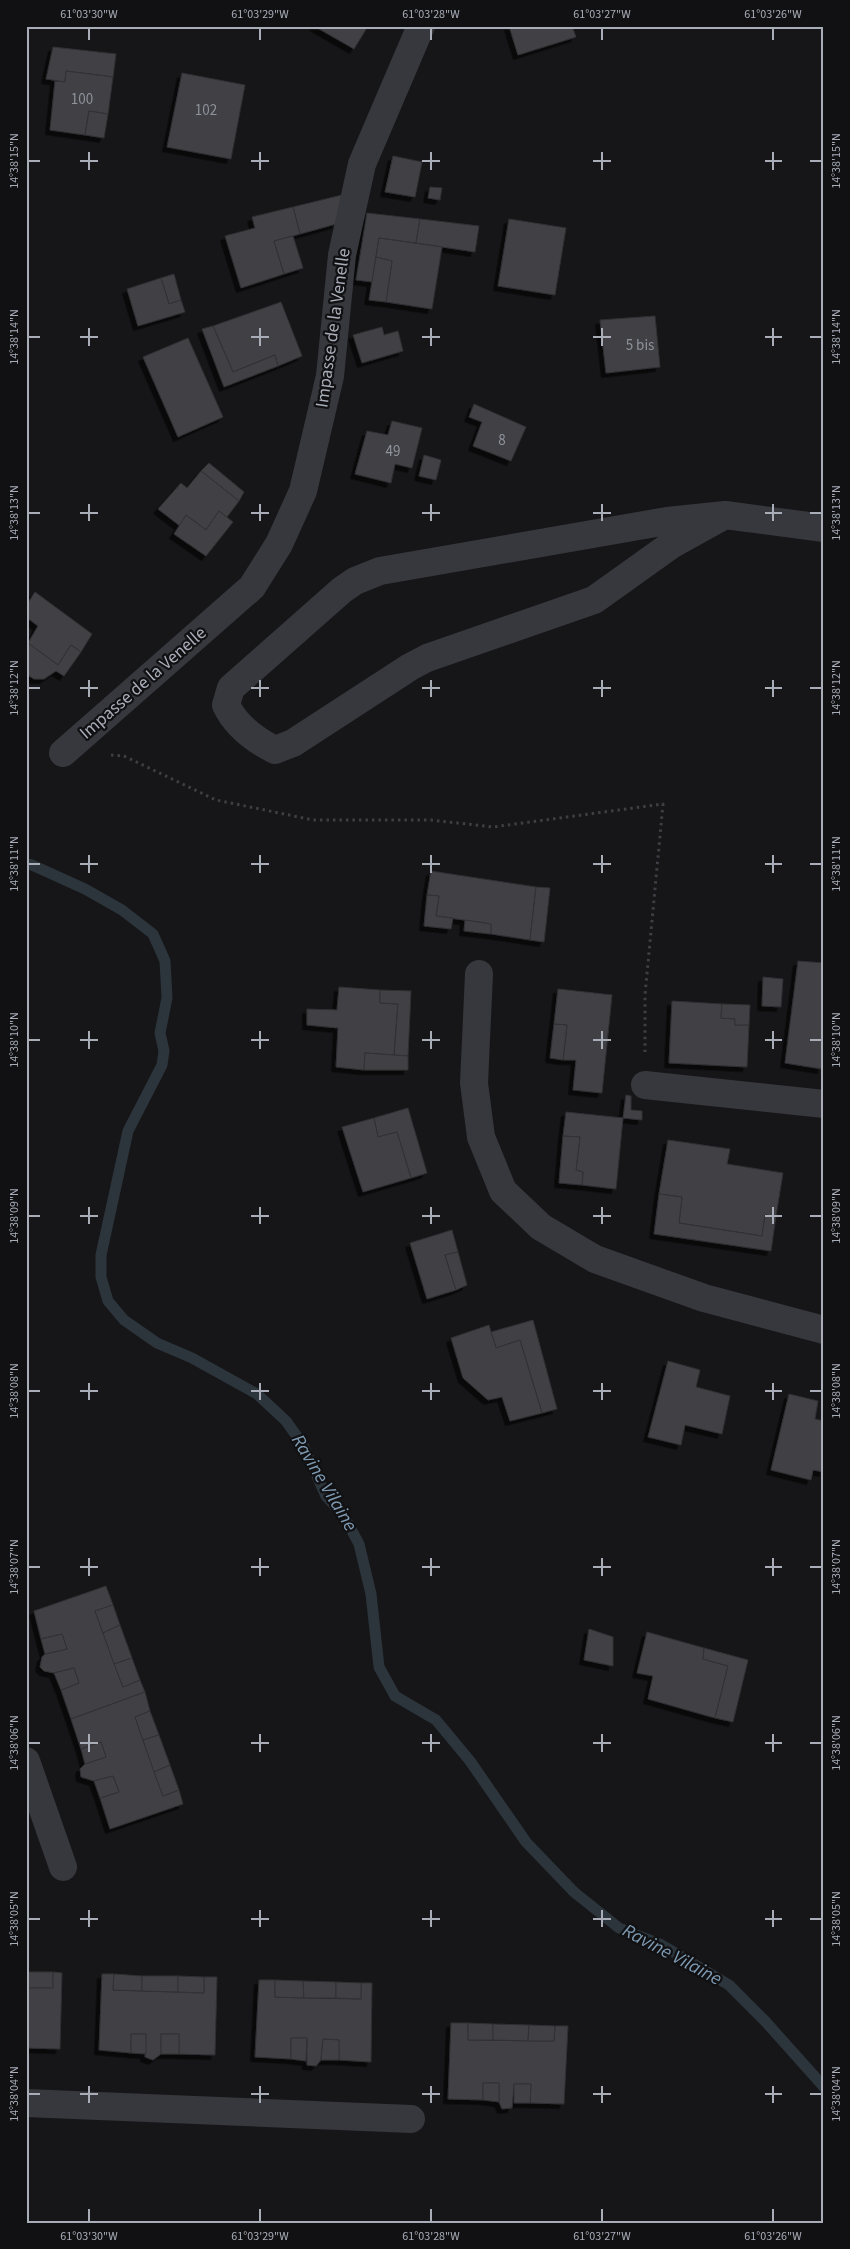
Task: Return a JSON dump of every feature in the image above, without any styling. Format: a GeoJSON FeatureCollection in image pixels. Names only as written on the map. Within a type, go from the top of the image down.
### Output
{"type":"FeatureCollection","features":[{"type":"Feature","properties":{"kind":"street","name":"Impasse de la Venelle"},"geometry":{"type":"LineString","coordinates":[[63,753],[252,587],[280,544],[303,491],[330,376],[342,255],[362,164],[421,26]]}},
{"type":"Feature","properties":{"kind":"street"},"geometry":{"type":"LineString","coordinates":[[725,515],[671,545],[594,600],[427,658],[410,667],[293,743],[275,750],[258,741],[231,717],[226,705],[231,688],[342,590],[355,581],[380,571],[667,520],[725,515],[824,528]]}},
{"type":"Feature","properties":{"kind":"street"},"geometry":{"type":"LineString","coordinates":[[479,974],[474,1083],[481,1137],[503,1191],[541,1227],[596,1260],[704,1298],[824,1330]]}},
{"type":"Feature","properties":{"kind":"street"},"geometry":{"type":"LineString","coordinates":[[645,1086],[824,1104]]}},
{"type":"Feature","properties":{"kind":"street"},"geometry":{"type":"LineString","coordinates":[[26,1761],[63,1867]]}},
{"type":"Feature","properties":{"kind":"street"},"geometry":{"type":"LineString","coordinates":[[26,2103],[411,2119]]}},
{"type":"Feature","properties":{"kind":"path"},"geometry":{"type":"LineString","coordinates":[[63,753],[124,756],[216,800],[313,820],[431,820],[493,827],[663,804],[645,995],[645,1086]]}},
{"type":"Feature","properties":{"kind":"building"},"geometry":{"type":"Polygon","coordinates":[[[314,26],[368,26],[354,49],[314,26]]]}},
{"type":"Feature","properties":{"kind":"building"},"geometry":{"type":"Polygon","coordinates":[[[509,26],[572,26],[576,37],[518,55],[509,26]]]}},
{"type":"Feature","properties":{"kind":"building"},"geometry":{"type":"Polygon","coordinates":[[[53,47],[116,54],[113,77],[66,71],[65,82],[46,79],[53,47]]]}},
{"type":"Feature","properties":{"kind":"building"},"geometry":{"type":"Polygon","coordinates":[[[66,71],[113,77],[108,114],[89,111],[85,135],[50,130],[55,81],[65,82],[66,71]]]}},
{"type":"Feature","properties":{"kind":"building"},"geometry":{"type":"Polygon","coordinates":[[[182,73],[245,85],[231,159],[167,147],[182,73]]]}},
{"type":"Feature","properties":{"kind":"building"},"geometry":{"type":"Polygon","coordinates":[[[89,111],[108,114],[104,138],[85,135],[89,111]]]}},
{"type":"Feature","properties":{"kind":"building"},"geometry":{"type":"Polygon","coordinates":[[[393,156],[422,162],[415,197],[385,192],[393,156]]]}},
{"type":"Feature","properties":{"kind":"building"},"geometry":{"type":"Polygon","coordinates":[[[430,187],[442,188],[440,200],[428,198],[430,187]]]}},
{"type":"Feature","properties":{"kind":"building"},"geometry":{"type":"Polygon","coordinates":[[[342,195],[336,224],[300,234],[293,207],[342,195]]]}},
{"type":"Feature","properties":{"kind":"building"},"geometry":{"type":"Polygon","coordinates":[[[293,207],[300,234],[274,241],[284,274],[241,288],[225,236],[255,228],[252,217],[293,207]]]}},
{"type":"Feature","properties":{"kind":"building"},"geometry":{"type":"Polygon","coordinates":[[[367,213],[420,219],[416,243],[379,238],[372,282],[356,280],[367,213]]]}},
{"type":"Feature","properties":{"kind":"building"},"geometry":{"type":"Polygon","coordinates":[[[420,219],[479,226],[475,252],[416,243],[420,219]]]}},
{"type":"Feature","properties":{"kind":"building"},"geometry":{"type":"Polygon","coordinates":[[[509,219],[566,228],[555,295],[498,286],[509,219]]]}},
{"type":"Feature","properties":{"kind":"building"},"geometry":{"type":"Polygon","coordinates":[[[293,236],[303,268],[284,274],[274,241],[293,236]]]}},
{"type":"Feature","properties":{"kind":"building"},"geometry":{"type":"Polygon","coordinates":[[[379,238],[442,247],[432,309],[386,302],[392,261],[376,257],[379,238]]]}},
{"type":"Feature","properties":{"kind":"building"},"geometry":{"type":"Polygon","coordinates":[[[376,257],[392,261],[386,302],[369,300],[376,257]]]}},
{"type":"Feature","properties":{"kind":"building"},"geometry":{"type":"Polygon","coordinates":[[[174,274],[181,300],[169,304],[161,278],[174,274]]]}},
{"type":"Feature","properties":{"kind":"building"},"geometry":{"type":"Polygon","coordinates":[[[161,278],[169,304],[181,300],[185,312],[138,326],[127,289],[161,278]]]}},
{"type":"Feature","properties":{"kind":"building"},"geometry":{"type":"Polygon","coordinates":[[[281,302],[302,356],[278,366],[275,355],[233,372],[213,326],[281,302]]]}},
{"type":"Feature","properties":{"kind":"building"},"geometry":{"type":"Polygon","coordinates":[[[655,316],[660,367],[606,373],[600,320],[655,316]]]}},
{"type":"Feature","properties":{"kind":"building"},"geometry":{"type":"Polygon","coordinates":[[[213,326],[233,372],[275,355],[278,366],[224,387],[202,329],[213,326]]]}},
{"type":"Feature","properties":{"kind":"building"},"geometry":{"type":"Polygon","coordinates":[[[382,327],[384,335],[398,331],[403,351],[362,363],[353,335],[382,327]]]}},
{"type":"Feature","properties":{"kind":"building"},"geometry":{"type":"Polygon","coordinates":[[[188,338],[223,417],[178,437],[143,357],[188,338]]]}},
{"type":"Feature","properties":{"kind":"building"},"geometry":{"type":"Polygon","coordinates":[[[474,404],[526,427],[511,461],[473,446],[482,422],[469,417],[474,404]]]}},
{"type":"Feature","properties":{"kind":"building"},"geometry":{"type":"Polygon","coordinates":[[[392,421],[422,428],[412,468],[395,464],[391,483],[355,474],[367,431],[388,435],[392,421]]]}},
{"type":"Feature","properties":{"kind":"building"},"geometry":{"type":"Polygon","coordinates":[[[424,455],[441,460],[436,480],[419,476],[424,455]]]}},
{"type":"Feature","properties":{"kind":"building"},"geometry":{"type":"Polygon","coordinates":[[[209,463],[244,492],[239,501],[201,471],[209,463]]]}},
{"type":"Feature","properties":{"kind":"building"},"geometry":{"type":"Polygon","coordinates":[[[201,471],[239,501],[227,517],[219,511],[206,530],[186,515],[180,526],[158,509],[181,483],[187,488],[201,471]]]}},
{"type":"Feature","properties":{"kind":"building"},"geometry":{"type":"Polygon","coordinates":[[[219,511],[233,522],[206,556],[174,534],[186,515],[206,530],[219,511]]]}},
{"type":"Feature","properties":{"kind":"building"},"geometry":{"type":"Polygon","coordinates":[[[35,592],[92,634],[81,652],[71,645],[58,665],[28,643],[38,626],[26,617],[26,606],[35,592]]]}},
{"type":"Feature","properties":{"kind":"building"},"geometry":{"type":"Polygon","coordinates":[[[28,643],[58,665],[71,645],[81,652],[64,676],[56,671],[44,679],[34,679],[26,674],[28,643]]]}},
{"type":"Feature","properties":{"kind":"building"},"geometry":{"type":"Polygon","coordinates":[[[431,871],[536,887],[530,940],[491,934],[491,924],[436,916],[439,896],[427,895],[431,871]]]}},
{"type":"Feature","properties":{"kind":"building"},"geometry":{"type":"Polygon","coordinates":[[[536,887],[550,888],[544,942],[530,940],[536,887]]]}},
{"type":"Feature","properties":{"kind":"building"},"geometry":{"type":"Polygon","coordinates":[[[427,895],[439,896],[436,916],[453,918],[451,929],[424,926],[427,895]]]}},
{"type":"Feature","properties":{"kind":"building"},"geometry":{"type":"Polygon","coordinates":[[[465,920],[491,924],[491,934],[464,931],[465,920]]]}},
{"type":"Feature","properties":{"kind":"building"},"geometry":{"type":"Polygon","coordinates":[[[798,961],[824,963],[822,1069],[785,1063],[798,961]]]}},
{"type":"Feature","properties":{"kind":"building"},"geometry":{"type":"Polygon","coordinates":[[[763,977],[783,979],[781,1007],[762,1006],[763,977]]]}},
{"type":"Feature","properties":{"kind":"building"},"geometry":{"type":"Polygon","coordinates":[[[339,987],[380,990],[380,1003],[398,1004],[394,1055],[365,1053],[364,1070],[336,1067],[338,1028],[307,1025],[307,1009],[337,1010],[339,987]]]}},
{"type":"Feature","properties":{"kind":"building"},"geometry":{"type":"Polygon","coordinates":[[[558,989],[612,995],[602,1093],[573,1090],[576,1060],[563,1060],[567,1025],[554,1024],[558,989]]]}},
{"type":"Feature","properties":{"kind":"building"},"geometry":{"type":"Polygon","coordinates":[[[380,990],[411,991],[408,1056],[394,1055],[398,1004],[380,1003],[380,990]]]}},
{"type":"Feature","properties":{"kind":"building"},"geometry":{"type":"Polygon","coordinates":[[[672,1001],[722,1004],[721,1018],[735,1019],[735,1025],[749,1025],[747,1067],[669,1063],[672,1001]]]}},
{"type":"Feature","properties":{"kind":"building"},"geometry":{"type":"Polygon","coordinates":[[[722,1004],[750,1005],[749,1025],[735,1025],[735,1019],[721,1018],[722,1004]]]}},
{"type":"Feature","properties":{"kind":"building"},"geometry":{"type":"Polygon","coordinates":[[[554,1024],[567,1025],[563,1060],[550,1058],[554,1024]]]}},
{"type":"Feature","properties":{"kind":"building"},"geometry":{"type":"Polygon","coordinates":[[[365,1053],[408,1056],[408,1070],[364,1070],[365,1053]]]}},
{"type":"Feature","properties":{"kind":"building"},"geometry":{"type":"Polygon","coordinates":[[[626,1095],[631,1096],[631,1110],[642,1111],[642,1120],[623,1118],[626,1095]]]}},
{"type":"Feature","properties":{"kind":"building"},"geometry":{"type":"Polygon","coordinates":[[[408,1108],[427,1173],[411,1178],[397,1132],[378,1137],[374,1118],[408,1108]]]}},
{"type":"Feature","properties":{"kind":"building"},"geometry":{"type":"Polygon","coordinates":[[[566,1112],[623,1118],[616,1189],[582,1185],[583,1172],[576,1170],[580,1137],[563,1136],[566,1112]]]}},
{"type":"Feature","properties":{"kind":"building"},"geometry":{"type":"Polygon","coordinates":[[[374,1118],[378,1137],[397,1132],[411,1178],[363,1192],[342,1127],[374,1118]]]}},
{"type":"Feature","properties":{"kind":"building"},"geometry":{"type":"Polygon","coordinates":[[[563,1136],[580,1137],[576,1170],[583,1172],[582,1185],[559,1183],[563,1136]]]}},
{"type":"Feature","properties":{"kind":"building"},"geometry":{"type":"Polygon","coordinates":[[[668,1140],[730,1149],[727,1164],[783,1173],[776,1216],[765,1215],[762,1236],[679,1223],[682,1197],[659,1194],[668,1140]]]}},
{"type":"Feature","properties":{"kind":"building"},"geometry":{"type":"Polygon","coordinates":[[[659,1194],[682,1197],[679,1223],[762,1236],[765,1215],[776,1216],[771,1251],[654,1234],[659,1194]]]}},
{"type":"Feature","properties":{"kind":"building"},"geometry":{"type":"Polygon","coordinates":[[[452,1230],[458,1252],[445,1255],[456,1290],[427,1299],[410,1243],[452,1230]]]}},
{"type":"Feature","properties":{"kind":"building"},"geometry":{"type":"Polygon","coordinates":[[[458,1252],[467,1285],[456,1290],[445,1255],[458,1252]]]}},
{"type":"Feature","properties":{"kind":"building"},"geometry":{"type":"Polygon","coordinates":[[[533,1320],[557,1409],[542,1413],[520,1340],[496,1348],[491,1332],[533,1320]]]}},
{"type":"Feature","properties":{"kind":"building"},"geometry":{"type":"Polygon","coordinates":[[[489,1325],[496,1348],[520,1340],[542,1413],[510,1421],[502,1397],[488,1400],[463,1378],[451,1338],[489,1325]]]}},
{"type":"Feature","properties":{"kind":"building"},"geometry":{"type":"Polygon","coordinates":[[[668,1361],[700,1370],[696,1387],[730,1396],[722,1434],[685,1425],[681,1445],[648,1437],[668,1361]]]}},
{"type":"Feature","properties":{"kind":"building"},"geometry":{"type":"Polygon","coordinates":[[[789,1394],[818,1401],[815,1419],[824,1421],[824,1472],[813,1470],[811,1480],[771,1470],[789,1394]]]}},
{"type":"Feature","properties":{"kind":"building"},"geometry":{"type":"Polygon","coordinates":[[[106,1586],[113,1605],[95,1611],[123,1687],[140,1680],[145,1692],[71,1719],[61,1690],[79,1683],[74,1668],[54,1673],[44,1671],[40,1667],[42,1657],[45,1654],[67,1649],[62,1634],[41,1639],[34,1611],[106,1586]]]}},
{"type":"Feature","properties":{"kind":"building"},"geometry":{"type":"Polygon","coordinates":[[[113,1605],[120,1625],[103,1633],[95,1611],[113,1605]]]}},
{"type":"Feature","properties":{"kind":"building"},"geometry":{"type":"Polygon","coordinates":[[[120,1625],[132,1658],[114,1664],[103,1633],[120,1625]]]}},
{"type":"Feature","properties":{"kind":"building"},"geometry":{"type":"Polygon","coordinates":[[[589,1629],[613,1637],[613,1666],[584,1660],[589,1629]]]}},
{"type":"Feature","properties":{"kind":"building"},"geometry":{"type":"Polygon","coordinates":[[[647,1632],[704,1648],[703,1659],[728,1666],[715,1718],[648,1699],[653,1676],[637,1673],[647,1632]]]}},
{"type":"Feature","properties":{"kind":"building"},"geometry":{"type":"Polygon","coordinates":[[[62,1634],[67,1649],[45,1654],[41,1639],[62,1634]]]}},
{"type":"Feature","properties":{"kind":"building"},"geometry":{"type":"Polygon","coordinates":[[[704,1648],[748,1660],[733,1722],[715,1718],[728,1666],[703,1659],[704,1648]]]}},
{"type":"Feature","properties":{"kind":"building"},"geometry":{"type":"Polygon","coordinates":[[[132,1658],[140,1680],[123,1687],[114,1664],[132,1658]]]}},
{"type":"Feature","properties":{"kind":"building"},"geometry":{"type":"Polygon","coordinates":[[[74,1668],[79,1683],[61,1690],[54,1673],[74,1668]]]}},
{"type":"Feature","properties":{"kind":"building"},"geometry":{"type":"Polygon","coordinates":[[[145,1692],[150,1711],[135,1717],[163,1796],[179,1790],[183,1804],[110,1829],[100,1798],[119,1792],[113,1776],[94,1781],[81,1777],[80,1769],[85,1764],[106,1757],[101,1742],[81,1749],[71,1719],[145,1692]]]}},
{"type":"Feature","properties":{"kind":"building"},"geometry":{"type":"Polygon","coordinates":[[[150,1711],[159,1735],[143,1740],[135,1717],[150,1711]]]}},
{"type":"Feature","properties":{"kind":"building"},"geometry":{"type":"Polygon","coordinates":[[[159,1735],[170,1765],[154,1772],[143,1740],[159,1735]]]}},
{"type":"Feature","properties":{"kind":"building"},"geometry":{"type":"Polygon","coordinates":[[[101,1742],[106,1757],[85,1764],[81,1749],[101,1742]]]}},
{"type":"Feature","properties":{"kind":"building"},"geometry":{"type":"Polygon","coordinates":[[[170,1765],[179,1790],[163,1796],[154,1772],[170,1765]]]}},
{"type":"Feature","properties":{"kind":"building"},"geometry":{"type":"Polygon","coordinates":[[[113,1776],[119,1792],[100,1798],[94,1781],[113,1776]]]}},
{"type":"Feature","properties":{"kind":"building"},"geometry":{"type":"Polygon","coordinates":[[[27,1972],[53,1972],[53,1988],[27,1988],[27,1972]]]}},
{"type":"Feature","properties":{"kind":"building"},"geometry":{"type":"Polygon","coordinates":[[[53,1972],[62,1973],[60,2049],[27,2048],[26,1988],[53,1988],[53,1972]]]}},
{"type":"Feature","properties":{"kind":"building"},"geometry":{"type":"Polygon","coordinates":[[[102,1974],[114,1974],[113,1990],[204,1993],[204,1977],[217,1977],[215,2055],[179,2054],[179,2034],[161,2034],[161,2054],[153,2060],[145,2057],[146,2034],[131,2034],[131,2053],[99,2050],[102,1974]]]}},
{"type":"Feature","properties":{"kind":"building"},"geometry":{"type":"Polygon","coordinates":[[[114,1974],[142,1976],[142,1991],[113,1990],[114,1974]]]}},
{"type":"Feature","properties":{"kind":"building"},"geometry":{"type":"Polygon","coordinates":[[[142,1976],[178,1976],[178,1992],[142,1991],[142,1976]]]}},
{"type":"Feature","properties":{"kind":"building"},"geometry":{"type":"Polygon","coordinates":[[[178,1976],[204,1977],[204,1993],[178,1992],[178,1976]]]}},
{"type":"Feature","properties":{"kind":"building"},"geometry":{"type":"Polygon","coordinates":[[[259,1980],[275,1980],[275,1997],[304,1998],[361,1999],[361,1983],[372,1983],[371,2062],[339,2060],[339,2040],[323,2039],[321,2060],[316,2066],[307,2065],[307,2038],[291,2038],[291,2059],[255,2057],[259,1980]]]}},
{"type":"Feature","properties":{"kind":"building"},"geometry":{"type":"Polygon","coordinates":[[[275,1980],[303,1981],[304,1998],[275,1997],[275,1980]]]}},
{"type":"Feature","properties":{"kind":"building"},"geometry":{"type":"Polygon","coordinates":[[[303,1981],[336,1982],[336,1998],[304,1998],[303,1981]]]}},
{"type":"Feature","properties":{"kind":"building"},"geometry":{"type":"Polygon","coordinates":[[[336,1982],[361,1983],[361,1999],[336,1998],[336,1982]]]}},
{"type":"Feature","properties":{"kind":"building"},"geometry":{"type":"Polygon","coordinates":[[[451,2023],[468,2023],[468,2040],[554,2041],[555,2026],[568,2026],[564,2104],[530,2103],[531,2084],[514,2084],[512,2108],[502,2109],[499,2102],[499,2083],[483,2083],[483,2100],[448,2099],[451,2023]]]}},
{"type":"Feature","properties":{"kind":"building"},"geometry":{"type":"Polygon","coordinates":[[[468,2023],[493,2024],[493,2040],[468,2040],[468,2023]]]}},
{"type":"Feature","properties":{"kind":"building"},"geometry":{"type":"Polygon","coordinates":[[[493,2024],[529,2025],[528,2041],[493,2040],[493,2024]]]}},
{"type":"Feature","properties":{"kind":"building"},"geometry":{"type":"Polygon","coordinates":[[[529,2025],[555,2026],[554,2041],[528,2041],[529,2025]]]}},
{"type":"Feature","properties":{"kind":"building"},"geometry":{"type":"Polygon","coordinates":[[[131,2034],[146,2034],[146,2054],[131,2053],[131,2034]]]}},
{"type":"Feature","properties":{"kind":"building"},"geometry":{"type":"Polygon","coordinates":[[[161,2034],[179,2034],[179,2054],[161,2054],[161,2034]]]}},
{"type":"Feature","properties":{"kind":"building"},"geometry":{"type":"Polygon","coordinates":[[[291,2038],[307,2038],[306,2061],[291,2059],[291,2038]]]}},
{"type":"Feature","properties":{"kind":"building"},"geometry":{"type":"Polygon","coordinates":[[[323,2039],[339,2040],[339,2060],[321,2060],[323,2039]]]}},
{"type":"Feature","properties":{"kind":"building"},"geometry":{"type":"Polygon","coordinates":[[[483,2083],[499,2083],[499,2102],[483,2100],[483,2083]]]}},
{"type":"Feature","properties":{"kind":"building"},"geometry":{"type":"Polygon","coordinates":[[[514,2084],[531,2084],[530,2103],[514,2103],[514,2084]]]}},
{"type":"Feature","properties":{"kind":"waterway","name":"Ravine Vilaine"},"geometry":{"type":"LineString","coordinates":[[26,864],[85,889],[122,910],[153,934],[165,961],[167,998],[160,1033],[164,1051],[162,1065],[128,1131],[101,1255],[101,1277],[108,1301],[124,1320],[157,1343],[192,1358],[257,1394],[286,1421],[303,1445],[326,1496],[344,1516],[359,1544],[371,1594],[379,1667],[395,1696],[436,1720],[470,1761],[526,1842],[574,1892],[619,1928],[660,1944],[729,1985],[765,2021],[824,2087]]}}]}
